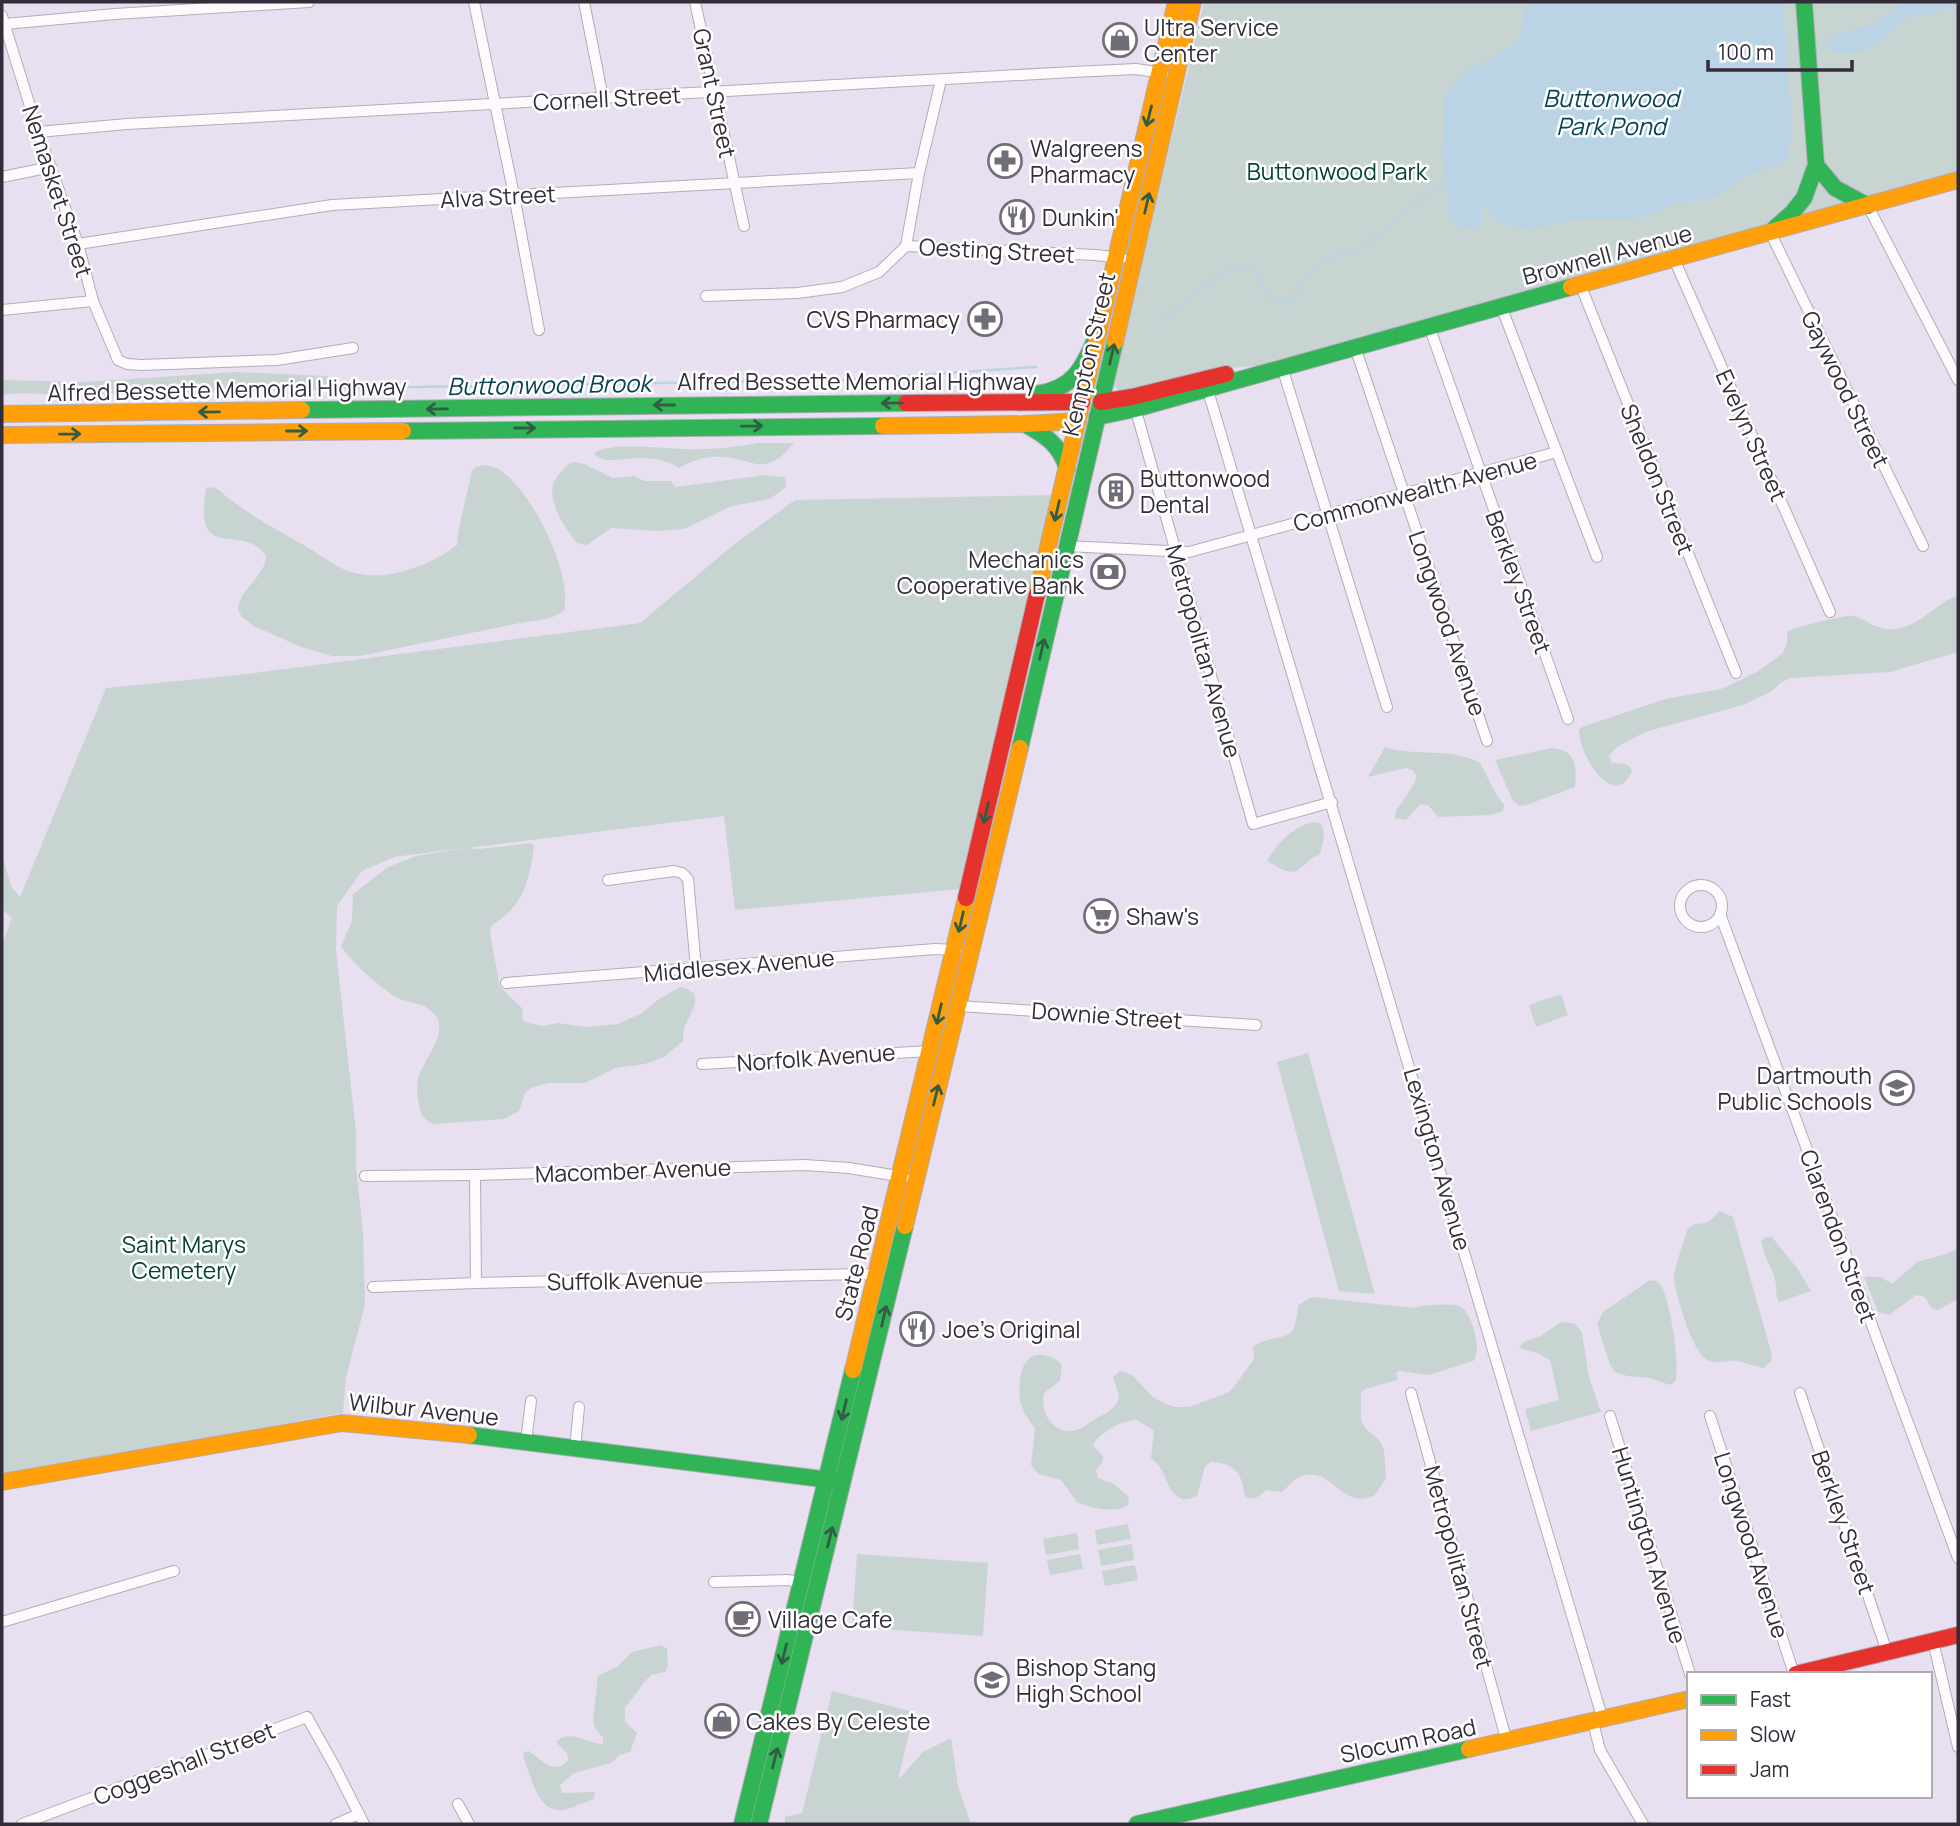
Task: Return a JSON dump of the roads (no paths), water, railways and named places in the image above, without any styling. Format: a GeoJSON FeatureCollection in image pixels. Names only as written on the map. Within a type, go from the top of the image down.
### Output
{"type":"FeatureCollection","features":[{"type":"Feature","properties":{"kind":"main road"},"geometry":{"type":"LineString","coordinates":[[1170,2],[1171,23]]}},
{"type":"Feature","properties":{"kind":"main road","name":"Kempton Street"},"geometry":{"type":"LineString","coordinates":[[1010,712],[1176,2]]}},
{"type":"Feature","properties":{"kind":"main road","name":"Kempton Street"},"geometry":{"type":"LineString","coordinates":[[1027,716],[1193,2]]}},
{"type":"Feature","properties":{"kind":"main road"},"geometry":{"type":"LineString","coordinates":[[1770,232],[1792,213],[1804,198],[1816,164],[1804,2]]}},
{"type":"Feature","properties":{"kind":"main road"},"geometry":{"type":"LineString","coordinates":[[1816,164],[1835,188],[1868,206]]}},
{"type":"Feature","properties":{"kind":"main road","name":"Brownell Avenue"},"geometry":{"type":"LineString","coordinates":[[1077,421],[1099,409],[1274,369],[1958,180]]}},
{"type":"Feature","properties":{"kind":"main road"},"geometry":{"type":"LineString","coordinates":[[926,403],[986,394],[1054,391],[1075,378],[1099,331]]}},
{"type":"Feature","properties":{"kind":"main road","name":"Brownell Avenue"},"geometry":{"type":"LineString","coordinates":[[1082,402],[1099,409]]}},
{"type":"Feature","properties":{"kind":"main road","name":"Alfred Bessette Memorial Highway"},"geometry":{"type":"LineString","coordinates":[[2,414],[1082,402]]}},
{"type":"Feature","properties":{"kind":"main road","name":"Alfred Bessette Memorial Highway"},"geometry":{"type":"LineString","coordinates":[[2,435],[1025,424],[1077,421]]}},
{"type":"Feature","properties":{"kind":"main road"},"geometry":{"type":"LineString","coordinates":[[1025,424],[1052,440],[1062,454],[1066,468]]}},
{"type":"Feature","properties":{"kind":"main road"},"geometry":{"type":"LineString","coordinates":[[1010,712],[1027,716]]}},
{"type":"Feature","properties":{"kind":"main road","name":"State Road"},"geometry":{"type":"LineString","coordinates":[[742,1824],[802,1582],[835,1481],[876,1275],[908,1178],[958,1006],[962,951],[1010,712]]}},
{"type":"Feature","properties":{"kind":"main road","name":"State Road"},"geometry":{"type":"LineString","coordinates":[[759,1824],[835,1481],[908,1178],[930,1051],[962,951],[1027,716]]}},
{"type":"Feature","properties":{"kind":"main road","name":"Wilbur Avenue"},"geometry":{"type":"LineString","coordinates":[[2,1482],[336,1423],[526,1442],[835,1481]]}},
{"type":"Feature","properties":{"kind":"main road"},"geometry":{"type":"LineString","coordinates":[[1803,1672],[1958,1635]]}},
{"type":"Feature","properties":{"kind":"main road","name":"Slocum Road"},"geometry":{"type":"LineString","coordinates":[[1137,1824],[1687,1699]]}},
{"type":"Feature","properties":{"kind":"street"},"geometry":{"type":"LineString","coordinates":[[3,20],[309,2]]}},
{"type":"Feature","properties":{"kind":"street"},"geometry":{"type":"LineString","coordinates":[[474,2],[539,330]]}},
{"type":"Feature","properties":{"kind":"street"},"geometry":{"type":"LineString","coordinates":[[584,2],[603,98]]}},
{"type":"Feature","properties":{"kind":"street","name":"Grant Street"},"geometry":{"type":"LineString","coordinates":[[695,2],[744,226]]}},
{"type":"Feature","properties":{"kind":"street","name":"Nemasket Street"},"geometry":{"type":"LineString","coordinates":[[3,20],[38,132],[78,244],[93,301],[114,355],[122,362],[142,365],[263,361],[353,348]]}},
{"type":"Feature","properties":{"kind":"street","name":"Cornell Street"},"geometry":{"type":"LineString","coordinates":[[38,132],[127,124],[1136,69],[1176,75]]}},
{"type":"Feature","properties":{"kind":"street"},"geometry":{"type":"LineString","coordinates":[[906,246],[919,173],[941,80]]}},
{"type":"Feature","properties":{"kind":"street"},"geometry":{"type":"LineString","coordinates":[[2,177],[51,167]]}},
{"type":"Feature","properties":{"kind":"street","name":"Alva Street"},"geometry":{"type":"LineString","coordinates":[[78,244],[332,205],[919,173]]}},
{"type":"Feature","properties":{"kind":"street"},"geometry":{"type":"LineString","coordinates":[[1868,206],[1958,380]]}},
{"type":"Feature","properties":{"kind":"street","name":"Gaywood Street"},"geometry":{"type":"LineString","coordinates":[[1770,232],[1923,546]]}},
{"type":"Feature","properties":{"kind":"street","name":"Oesting Street"},"geometry":{"type":"LineString","coordinates":[[706,296],[797,293],[842,287],[879,272],[906,246],[1116,257],[1133,261]]}},
{"type":"Feature","properties":{"kind":"street","name":"Evelyn Street"},"geometry":{"type":"LineString","coordinates":[[1674,259],[1830,612]]}},
{"type":"Feature","properties":{"kind":"street","name":"Sheldon Street"},"geometry":{"type":"LineString","coordinates":[[1580,285],[1736,673]]}},
{"type":"Feature","properties":{"kind":"street"},"geometry":{"type":"LineString","coordinates":[[2,310],[93,301]]}},
{"type":"Feature","properties":{"kind":"street"},"geometry":{"type":"LineString","coordinates":[[1501,306],[1597,557]]}},
{"type":"Feature","properties":{"kind":"street","name":"Berkley Street"},"geometry":{"type":"LineString","coordinates":[[1429,326],[1568,719]]}},
{"type":"Feature","properties":{"kind":"street","name":"Longwood Avenue"},"geometry":{"type":"LineString","coordinates":[[1355,346],[1487,741]]}},
{"type":"Feature","properties":{"kind":"street"},"geometry":{"type":"LineString","coordinates":[[1274,369],[1328,514],[1387,707]]}},
{"type":"Feature","properties":{"kind":"street","name":"Lexington Avenue"},"geometry":{"type":"LineString","coordinates":[[1206,383],[1332,802],[1598,1721],[1600,1750],[1643,1824]]}},
{"type":"Feature","properties":{"kind":"street","name":"Metropolitan Avenue"},"geometry":{"type":"LineString","coordinates":[[1133,403],[1253,824],[1332,802]]}},
{"type":"Feature","properties":{"kind":"street","name":"Commonwealth Avenue"},"geometry":{"type":"LineString","coordinates":[[1066,546],[1189,552],[1556,452]]}},
{"type":"Feature","properties":{"kind":"street"},"geometry":{"type":"LineString","coordinates":[[608,880],[674,871],[682,873],[688,879],[696,968]]}},
{"type":"Feature","properties":{"kind":"street","name":"Clarendon Street"},"geometry":{"type":"LineString","coordinates":[[1720,914],[1958,1558]]}},
{"type":"Feature","properties":{"kind":"street","name":"Middlesex Avenue"},"geometry":{"type":"LineString","coordinates":[[506,983],[935,949],[962,951]]}},
{"type":"Feature","properties":{"kind":"street","name":"Downie Street"},"geometry":{"type":"LineString","coordinates":[[958,1006],[1256,1025]]}},
{"type":"Feature","properties":{"kind":"street","name":"Norfolk Avenue"},"geometry":{"type":"LineString","coordinates":[[702,1064],[930,1051]]}},
{"type":"Feature","properties":{"kind":"street","name":"Macomber Avenue"},"geometry":{"type":"LineString","coordinates":[[365,1176],[806,1166],[849,1168],[908,1178]]}},
{"type":"Feature","properties":{"kind":"street"},"geometry":{"type":"LineString","coordinates":[[475,1175],[476,1283]]}},
{"type":"Feature","properties":{"kind":"street","name":"Suffolk Avenue"},"geometry":{"type":"LineString","coordinates":[[373,1287],[876,1275]]}},
{"type":"Feature","properties":{"kind":"street","name":"Metropolitan Street"},"geometry":{"type":"LineString","coordinates":[[1411,1393],[1507,1742]]}},
{"type":"Feature","properties":{"kind":"street","name":"Berkley Street"},"geometry":{"type":"LineString","coordinates":[[1800,1393],[1888,1652]]}},
{"type":"Feature","properties":{"kind":"street"},"geometry":{"type":"LineString","coordinates":[[526,1442],[531,1401]]}},
{"type":"Feature","properties":{"kind":"street"},"geometry":{"type":"LineString","coordinates":[[575,1449],[579,1407]]}},
{"type":"Feature","properties":{"kind":"street","name":"Huntington Avenue"},"geometry":{"type":"LineString","coordinates":[[1611,1416],[1689,1672]]}},
{"type":"Feature","properties":{"kind":"street","name":"Longwood Avenue"},"geometry":{"type":"LineString","coordinates":[[1710,1416],[1794,1672]]}},
{"type":"Feature","properties":{"kind":"street"},"geometry":{"type":"LineString","coordinates":[[2,1622],[174,1571]]}},
{"type":"Feature","properties":{"kind":"street"},"geometry":{"type":"LineString","coordinates":[[714,1582],[802,1582]]}},
{"type":"Feature","properties":{"kind":"street"},"geometry":{"type":"LineString","coordinates":[[1933,1641],[1958,1747]]}},
{"type":"Feature","properties":{"kind":"street","name":"Coggeshall Street"},"geometry":{"type":"LineString","coordinates":[[22,1824],[307,1717],[361,1819]]}},
{"type":"Feature","properties":{"kind":"street"},"geometry":{"type":"LineString","coordinates":[[457,1804],[469,1824]]}},
{"type":"Feature","properties":{"kind":"street"},"geometry":{"type":"LineString","coordinates":[[336,1824],[361,1819]]}},
{"type":"Feature","properties":{"kind":"water","name":"Buttonwood Park Pond"},"geometry":{"type":"Polygon","coordinates":[[[1528,2],[1784,2],[1787,83],[1792,113],[1789,155],[1780,164],[1748,175],[1718,196],[1677,202],[1650,215],[1632,219],[1577,219],[1529,230],[1499,223],[1485,205],[1481,208],[1481,223],[1476,229],[1461,228],[1447,213],[1448,188],[1442,159],[1444,101],[1454,83],[1465,72],[1512,46],[1520,36],[1528,2]]]}},
{"type":"Feature","properties":{"kind":"water"},"geometry":{"type":"Polygon","coordinates":[[[1901,2],[1958,2],[1958,9],[1946,8],[1920,17],[1909,17],[1880,42],[1866,50],[1843,53],[1827,48],[1831,40],[1879,21],[1901,2]]]}},
{"type":"Feature","properties":{"kind":"waterway","name":"Buttonwood Brook"},"geometry":{"type":"LineString","coordinates":[[1823,39],[1861,30]]}},
{"type":"Feature","properties":{"kind":"waterway","name":"Buttonwood Brook"},"geometry":{"type":"LineString","coordinates":[[1782,45],[1790,44]]}},
{"type":"Feature","properties":{"kind":"waterway","name":"Buttonwood Brook"},"geometry":{"type":"LineString","coordinates":[[1158,323],[1223,272],[1237,265],[1257,273],[1264,291],[1275,303],[1290,303],[1304,277],[1329,257],[1361,249],[1432,190],[1448,182]]}},
{"type":"Feature","properties":{"kind":"waterway","name":"Buttonwood Brook"},"geometry":{"type":"LineString","coordinates":[[61,389],[347,388],[846,380],[1036,367]]}},
{"type":"Feature","properties":{"kind":"place","name":"Ultra Service Center"},"geometry":{"type":"Point","coordinates":[1120,40]}},
{"type":"Feature","properties":{"kind":"place","name":"Walgreens Pharmacy"},"geometry":{"type":"Point","coordinates":[1005,161]}},
{"type":"Feature","properties":{"kind":"place","name":"Dunkin'"},"geometry":{"type":"Point","coordinates":[1017,217]}},
{"type":"Feature","properties":{"kind":"place","name":"CVS Pharmacy"},"geometry":{"type":"Point","coordinates":[985,319]}},
{"type":"Feature","properties":{"kind":"place","name":"Buttonwood Dental"},"geometry":{"type":"Point","coordinates":[1116,491]}},
{"type":"Feature","properties":{"kind":"place","name":"Mechanics Cooperative Bank"},"geometry":{"type":"Point","coordinates":[1108,572]}},
{"type":"Feature","properties":{"kind":"place","name":"Shaw's"},"geometry":{"type":"Point","coordinates":[1101,916]}},
{"type":"Feature","properties":{"kind":"place","name":"Dartmouth Public Schools"},"geometry":{"type":"Point","coordinates":[1897,1088]}},
{"type":"Feature","properties":{"kind":"place","name":"Joe's Original"},"geometry":{"type":"Point","coordinates":[917,1329]}},
{"type":"Feature","properties":{"kind":"place","name":"Village Cafe"},"geometry":{"type":"Point","coordinates":[743,1619]}},
{"type":"Feature","properties":{"kind":"place","name":"Bishop Stang High School"},"geometry":{"type":"Point","coordinates":[992,1680]}},
{"type":"Feature","properties":{"kind":"place","name":"Cakes By Celeste"},"geometry":{"type":"Point","coordinates":[722,1721]}},
{"type":"Feature","properties":{"kind":"park label","name":"Buttonwood Park"},"geometry":{"type":"Point","coordinates":[1337,171]}},
{"type":"Feature","properties":{"kind":"park label","name":"Saint Marys Cemetery"},"geometry":{"type":"Point","coordinates":[184,1257]}}]}
